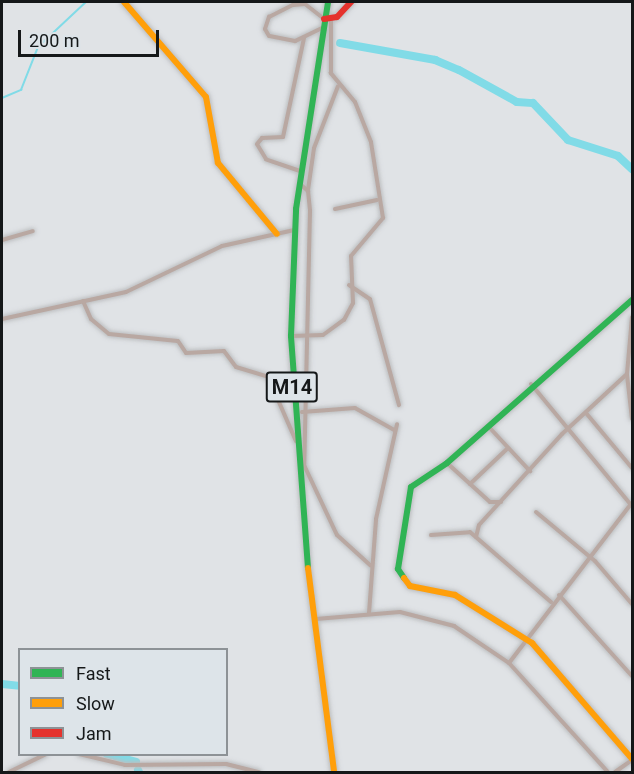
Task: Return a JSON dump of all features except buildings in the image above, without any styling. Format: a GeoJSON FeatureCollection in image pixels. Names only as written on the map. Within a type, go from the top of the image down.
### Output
{"type":"FeatureCollection","features":[{"type":"Feature","properties":{"kind":"main road"},"geometry":{"type":"LineString","coordinates":[[124,2],[206,97],[218,164],[277,234]]}},
{"type":"Feature","properties":{"kind":"main road","name":"M14"},"geometry":{"type":"LineString","coordinates":[[328,2],[327,20],[322,28],[300,171],[295,229],[291,336],[293,412],[334,772]]}},
{"type":"Feature","properties":{"kind":"main road"},"geometry":{"type":"LineString","coordinates":[[327,20],[351,2]]}},
{"type":"Feature","properties":{"kind":"main road"},"geometry":{"type":"LineString","coordinates":[[632,759],[532,643],[524,641],[466,600],[414,587],[400,575],[405,496],[447,463],[531,384],[633,300]]}},
{"type":"Feature","properties":{"kind":"street"},"geometry":{"type":"LineString","coordinates":[[291,336],[307,337],[341,324],[353,303],[349,285],[351,256],[373,228],[382,226],[376,200],[371,142],[355,102],[338,86],[330,68],[327,20],[300,3],[269,16],[269,36],[304,39],[322,28]]}},
{"type":"Feature","properties":{"kind":"street"},"geometry":{"type":"LineString","coordinates":[[300,171],[266,159],[257,144],[262,138],[283,137],[304,39]]}},
{"type":"Feature","properties":{"kind":"street"},"geometry":{"type":"LineString","coordinates":[[304,466],[308,191],[314,148],[338,86]]}},
{"type":"Feature","properties":{"kind":"street"},"geometry":{"type":"LineString","coordinates":[[299,184],[308,191]]}},
{"type":"Feature","properties":{"kind":"street"},"geometry":{"type":"LineString","coordinates":[[336,209],[376,200]]}},
{"type":"Feature","properties":{"kind":"street"},"geometry":{"type":"LineString","coordinates":[[2,319],[83,301],[154,281],[222,246],[295,229]]}},
{"type":"Feature","properties":{"kind":"street"},"geometry":{"type":"LineString","coordinates":[[2,240],[33,231]]}},
{"type":"Feature","properties":{"kind":"street"},"geometry":{"type":"LineString","coordinates":[[349,285],[370,299],[399,405]]}},
{"type":"Feature","properties":{"kind":"street"},"geometry":{"type":"LineString","coordinates":[[83,301],[91,319],[108,333],[178,341],[186,353],[224,351],[236,367],[268,377],[296,441]]}},
{"type":"Feature","properties":{"kind":"street"},"geometry":{"type":"LineString","coordinates":[[633,316],[627,374],[633,419]]}},
{"type":"Feature","properties":{"kind":"street"},"geometry":{"type":"LineString","coordinates":[[431,536],[464,531],[479,525],[568,428],[627,374]]}},
{"type":"Feature","properties":{"kind":"street"},"geometry":{"type":"LineString","coordinates":[[508,663],[551,602],[632,505],[531,384]]}},
{"type":"Feature","properties":{"kind":"street"},"geometry":{"type":"LineString","coordinates":[[293,412],[355,408],[394,430]]}},
{"type":"Feature","properties":{"kind":"street"},"geometry":{"type":"LineString","coordinates":[[586,412],[633,468]]}},
{"type":"Feature","properties":{"kind":"street"},"geometry":{"type":"LineString","coordinates":[[369,614],[370,565],[394,430],[397,424]]}},
{"type":"Feature","properties":{"kind":"street"},"geometry":{"type":"LineString","coordinates":[[488,425],[530,471]]}},
{"type":"Feature","properties":{"kind":"street"},"geometry":{"type":"LineString","coordinates":[[471,484],[508,448]]}},
{"type":"Feature","properties":{"kind":"street"},"geometry":{"type":"LineString","coordinates":[[297,451],[337,535],[370,565]]}},
{"type":"Feature","properties":{"kind":"street"},"geometry":{"type":"LineString","coordinates":[[447,463],[490,502],[501,502]]}},
{"type":"Feature","properties":{"kind":"street"},"geometry":{"type":"LineString","coordinates":[[489,515],[490,502]]}},
{"type":"Feature","properties":{"kind":"street"},"geometry":{"type":"LineString","coordinates":[[536,512],[586,559],[595,561],[633,604]]}},
{"type":"Feature","properties":{"kind":"street"},"geometry":{"type":"LineString","coordinates":[[476,537],[479,525]]}},
{"type":"Feature","properties":{"kind":"street"},"geometry":{"type":"LineString","coordinates":[[464,531],[476,537],[551,602]]}},
{"type":"Feature","properties":{"kind":"street"},"geometry":{"type":"LineString","coordinates":[[559,595],[633,676]]}},
{"type":"Feature","properties":{"kind":"street"},"geometry":{"type":"LineString","coordinates":[[315,619],[369,614],[435,619],[508,663],[608,772]]}},
{"type":"Feature","properties":{"kind":"street"},"geometry":{"type":"LineString","coordinates":[[9,772],[42,756]]}},
{"type":"Feature","properties":{"kind":"street"},"geometry":{"type":"LineString","coordinates":[[88,756],[125,765],[226,764],[259,772]]}},
{"type":"Feature","properties":{"kind":"street"},"geometry":{"type":"LineString","coordinates":[[615,772],[632,759]]}},
{"type":"Feature","properties":{"kind":"street"},"geometry":{"type":"LineString","coordinates":[[20,766],[23,772]]}},
{"type":"Feature","properties":{"kind":"waterway"},"geometry":{"type":"LineString","coordinates":[[2,98],[21,90],[38,47],[86,2]]}},
{"type":"Feature","properties":{"kind":"waterway"},"geometry":{"type":"LineString","coordinates":[[340,43],[435,60],[459,70],[517,102],[533,103],[568,140],[618,156],[632,169]]}},
{"type":"Feature","properties":{"kind":"waterway"},"geometry":{"type":"LineString","coordinates":[[2,684],[18,686]]}},
{"type":"Feature","properties":{"kind":"waterway"},"geometry":{"type":"LineString","coordinates":[[114,756],[136,762]]}},
{"type":"Feature","properties":{"kind":"traffic: fast"},"geometry":{"type":"LineString","coordinates":[[308,568],[291,336],[296,209],[328,2]]}},
{"type":"Feature","properties":{"kind":"traffic: fast"},"geometry":{"type":"LineString","coordinates":[[404,578],[398,569],[411,487],[447,463],[632,300]]}},
{"type":"Feature","properties":{"kind":"traffic: slow"},"geometry":{"type":"LineString","coordinates":[[124,2],[206,97],[218,163],[277,234]]}},
{"type":"Feature","properties":{"kind":"traffic: slow"},"geometry":{"type":"LineString","coordinates":[[308,568],[334,772]]}},
{"type":"Feature","properties":{"kind":"traffic: slow"},"geometry":{"type":"LineString","coordinates":[[404,578],[410,586],[455,595],[532,643],[632,759]]}},
{"type":"Feature","properties":{"kind":"traffic: jam"},"geometry":{"type":"LineString","coordinates":[[324,19],[337,17],[351,2]]}}]}
